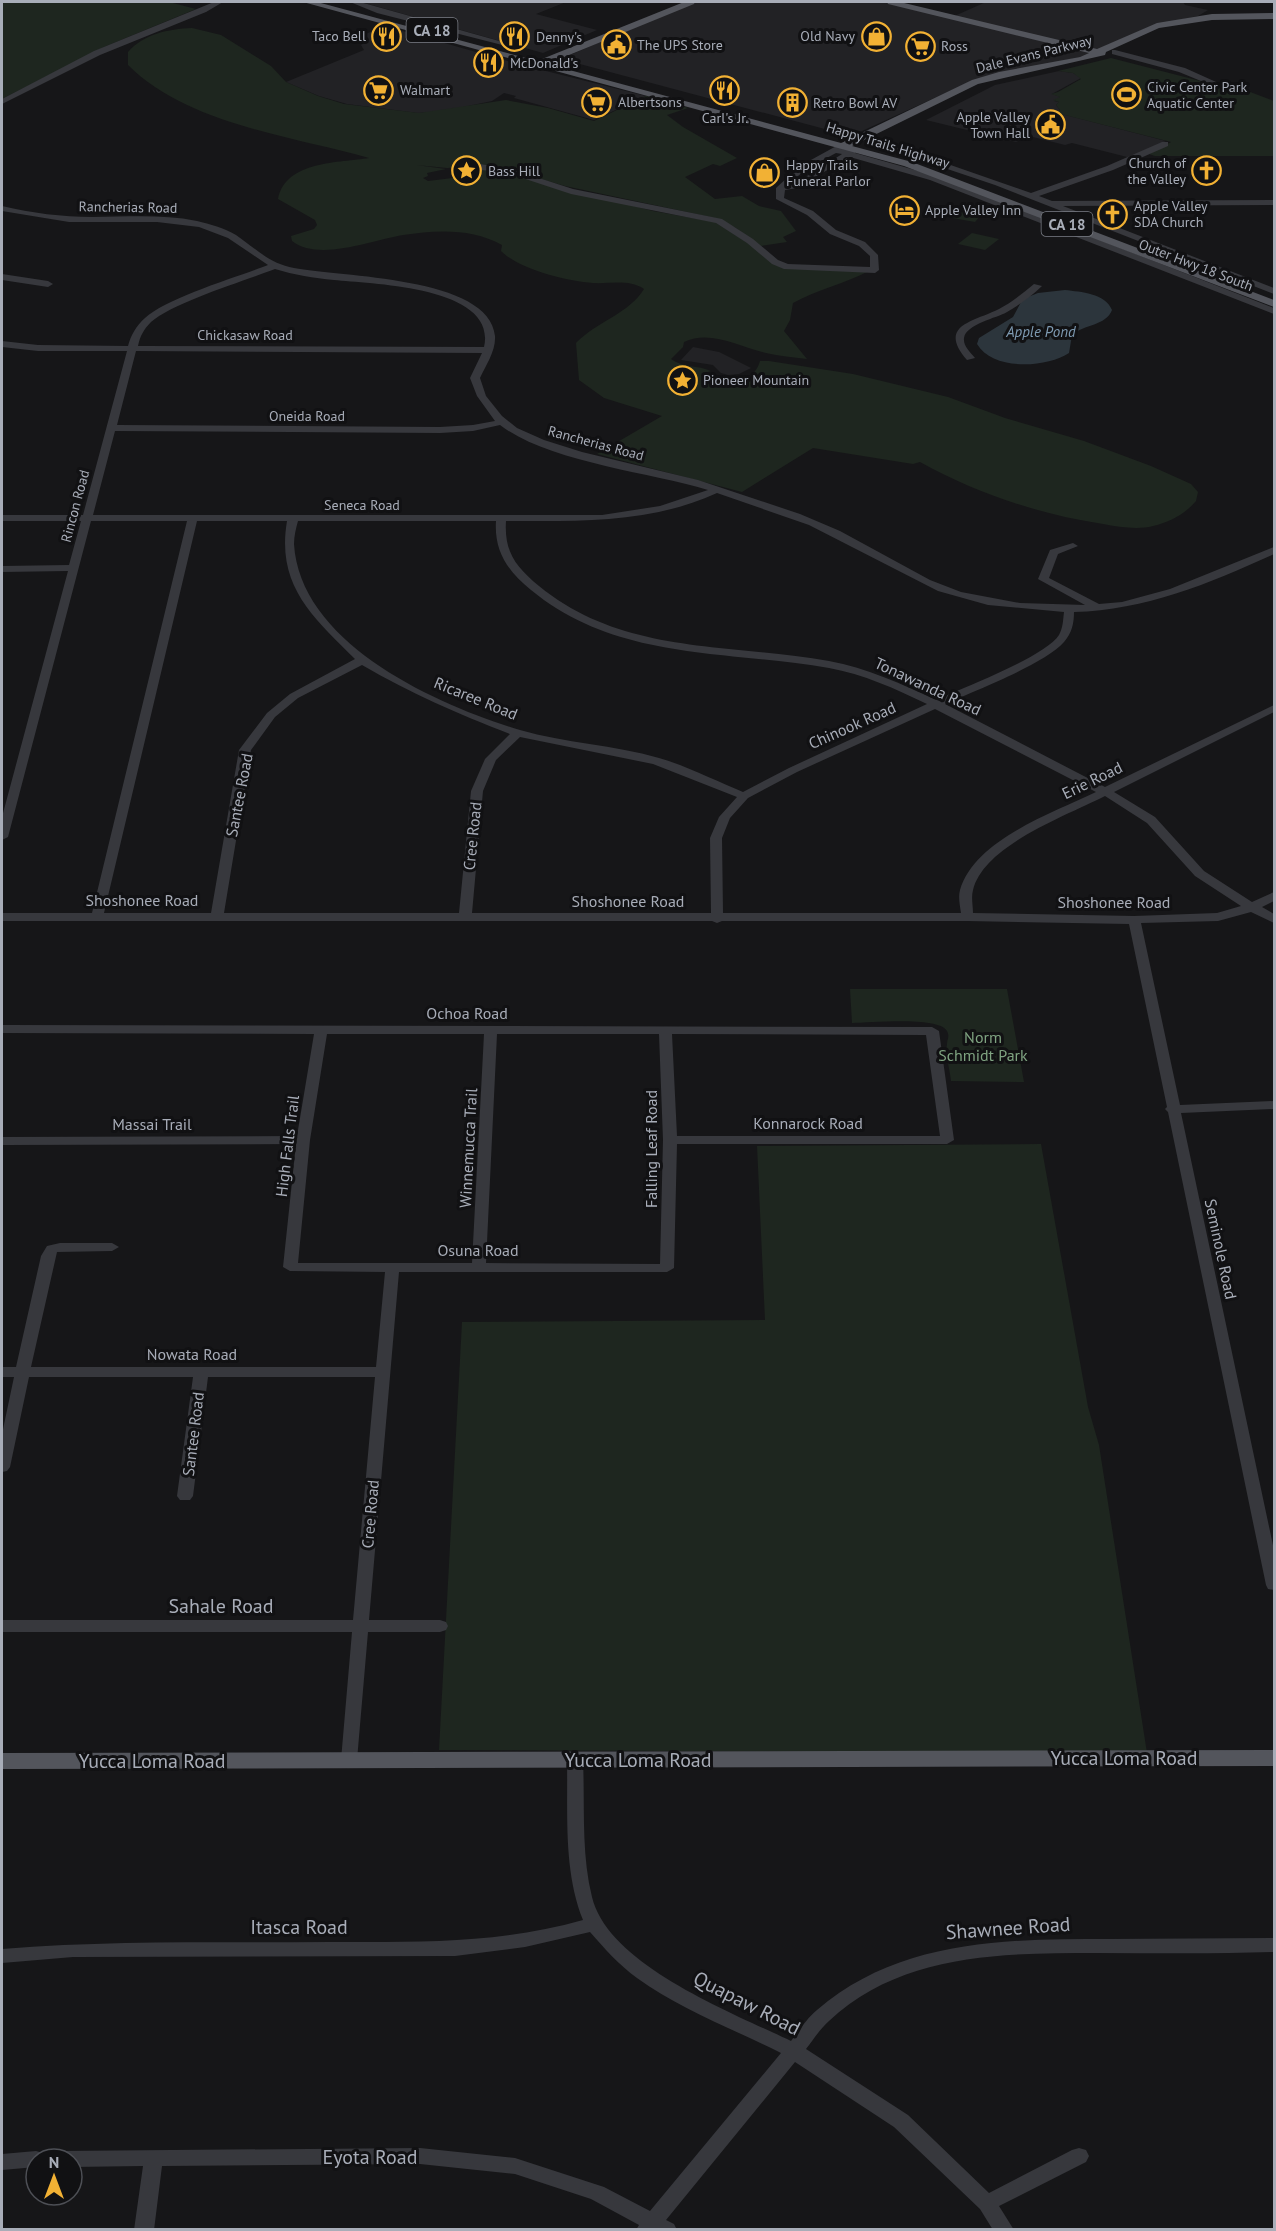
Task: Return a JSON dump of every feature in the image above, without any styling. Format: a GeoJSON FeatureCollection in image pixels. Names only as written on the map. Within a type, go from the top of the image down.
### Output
{"type":"FeatureCollection","features":[{"type":"Feature","properties":{"kind":"main road","name":"Happy Trails Highway"},"geometry":{"type":"LineString","coordinates":[[308,2],[958,176],[1275,297]]}},
{"type":"Feature","properties":{"kind":"main road","name":"Happy Trails Highway"},"geometry":{"type":"LineString","coordinates":[[325,2],[538,62]]}},
{"type":"Feature","properties":{"kind":"main road"},"geometry":{"type":"LineString","coordinates":[[538,62],[675,2]]}},
{"type":"Feature","properties":{"kind":"main road"},"geometry":{"type":"LineString","coordinates":[[538,62],[691,2]]}},
{"type":"Feature","properties":{"kind":"main road"},"geometry":{"type":"LineString","coordinates":[[891,2],[1107,53]]}},
{"type":"Feature","properties":{"kind":"main road"},"geometry":{"type":"LineString","coordinates":[[910,2],[1107,53]]}},
{"type":"Feature","properties":{"kind":"main road","name":"Dale Evans Parkway"},"geometry":{"type":"LineString","coordinates":[[854,147],[987,84],[1019,75],[1074,66],[1107,53],[1143,31],[1167,23],[1212,17],[1275,18]]}},
{"type":"Feature","properties":{"kind":"main road","name":"Dale Evans Parkway"},"geometry":{"type":"LineString","coordinates":[[854,147],[975,82],[1016,71],[1072,62],[1107,53]]}},
{"type":"Feature","properties":{"kind":"main road","name":"Happy Trails Highway"},"geometry":{"type":"LineString","coordinates":[[854,147],[946,177],[1275,304]]}},
{"type":"Feature","properties":{"kind":"main road","name":"Yucca Loma Road"},"geometry":{"type":"LineString","coordinates":[[2,1761],[1275,1758]]}},
{"type":"Feature","properties":{"kind":"street"},"geometry":{"type":"LineString","coordinates":[[2,102],[97,53],[219,2]]}},
{"type":"Feature","properties":{"kind":"street"},"geometry":{"type":"LineString","coordinates":[[354,2],[510,45]]}},
{"type":"Feature","properties":{"kind":"street"},"geometry":{"type":"LineString","coordinates":[[1107,53],[1189,74],[1221,86]]}},
{"type":"Feature","properties":{"kind":"street"},"geometry":{"type":"LineString","coordinates":[[1031,196],[1110,168],[1165,144]]}},
{"type":"Feature","properties":{"kind":"street"},"geometry":{"type":"LineString","coordinates":[[780,188],[800,185],[854,147]]}},
{"type":"Feature","properties":{"kind":"street"},"geometry":{"type":"LineString","coordinates":[[457,176],[474,174],[479,167],[494,168],[571,191],[710,219],[735,230],[775,262],[788,267],[875,270],[874,255],[862,244],[833,232],[810,213],[780,199],[778,193],[780,188],[810,164],[854,147],[962,170],[1275,291]]}},
{"type":"Feature","properties":{"kind":"street","name":"Outer Hwy 18 South"},"geometry":{"type":"LineString","coordinates":[[854,147],[1275,310]]}},
{"type":"Feature","properties":{"kind":"street"},"geometry":{"type":"LineString","coordinates":[[810,164],[824,167]]}},
{"type":"Feature","properties":{"kind":"street"},"geometry":{"type":"LineString","coordinates":[[1048,203],[1275,202]]}},
{"type":"Feature","properties":{"kind":"street","name":"Rancherias Road"},"geometry":{"type":"LineString","coordinates":[[2,209],[43,217],[155,219],[207,226],[231,236],[248,251],[274,266],[314,275],[420,287],[450,297],[471,307],[484,319],[492,335],[489,350],[475,378],[478,391],[487,408],[520,434],[554,448],[717,489],[820,525],[943,589],[997,603],[1069,609],[1100,608],[1147,601],[1202,583],[1275,549]]}},
{"type":"Feature","properties":{"kind":"street","name":"Rincon Road"},"geometry":{"type":"LineString","coordinates":[[2,837],[136,334],[149,320],[178,303],[274,266]]}},
{"type":"Feature","properties":{"kind":"street"},"geometry":{"type":"LineString","coordinates":[[2,277],[48,284]]}},
{"type":"Feature","properties":{"kind":"street"},"geometry":{"type":"LineString","coordinates":[[970,358],[961,349],[958,341],[959,335],[965,328],[1012,305],[1037,286]]}},
{"type":"Feature","properties":{"kind":"street","name":"Chickasaw Road"},"geometry":{"type":"LineString","coordinates":[[2,344],[39,348],[489,350]]}},
{"type":"Feature","properties":{"kind":"street","name":"Oneida Road"},"geometry":{"type":"LineString","coordinates":[[111,428],[440,430],[472,428],[502,422]]}},
{"type":"Feature","properties":{"kind":"street","name":"Seneca Road"},"geometry":{"type":"LineString","coordinates":[[2,518],[602,518],[632,516],[669,508],[717,489]]}},
{"type":"Feature","properties":{"kind":"street"},"geometry":{"type":"LineString","coordinates":[[97,917],[193,518]]}},
{"type":"Feature","properties":{"kind":"street","name":"Ricaree Road"},"geometry":{"type":"LineString","coordinates":[[293,518],[289,542],[294,573],[314,612],[362,660],[411,690],[518,733],[656,761],[744,796]]}},
{"type":"Feature","properties":{"kind":"street","name":"Tonawanda Road"},"geometry":{"type":"LineString","coordinates":[[501,519],[501,543],[513,568],[542,597],[580,618],[621,634],[676,647],[831,665],[878,678],[1105,792],[1150,820],[1173,843],[1188,864],[1221,890],[1275,919]]}},
{"type":"Feature","properties":{"kind":"street"},"geometry":{"type":"LineString","coordinates":[[1073,546],[1054,552],[1043,579],[1100,608]]}},
{"type":"Feature","properties":{"kind":"street"},"geometry":{"type":"LineString","coordinates":[[2,569],[72,568]]}},
{"type":"Feature","properties":{"kind":"street","name":"Chinook Road"},"geometry":{"type":"LineString","coordinates":[[717,919],[716,838],[725,817],[744,796],[793,770],[1034,659],[1061,642],[1069,625],[1069,609]]}},
{"type":"Feature","properties":{"kind":"street","name":"Santee Road"},"geometry":{"type":"LineString","coordinates":[[217,917],[245,750],[271,715],[294,696],[362,660]]}},
{"type":"Feature","properties":{"kind":"street","name":"Erie Road"},"geometry":{"type":"LineString","coordinates":[[967,917],[966,891],[980,863],[1010,839],[1275,708]]}},
{"type":"Feature","properties":{"kind":"street","name":"Cree Road"},"geometry":{"type":"LineString","coordinates":[[465,917],[477,791],[491,759],[518,733]]}},
{"type":"Feature","properties":{"kind":"street","name":"Shoshonee Road"},"geometry":{"type":"LineString","coordinates":[[2,917],[717,919],[967,917],[1134,920],[1218,918],[1253,907],[1275,896]]}},
{"type":"Feature","properties":{"kind":"street","name":"Seminole Road"},"geometry":{"type":"LineString","coordinates":[[1134,920],[1275,1585]]}},
{"type":"Feature","properties":{"kind":"street","name":"Ochoa Road"},"geometry":{"type":"LineString","coordinates":[[2,1029],[932,1031],[947,1140]]}},
{"type":"Feature","properties":{"kind":"street","name":"Winnemucca Trail"},"geometry":{"type":"LineString","coordinates":[[479,1268],[491,1029]]}},
{"type":"Feature","properties":{"kind":"street","name":"High Falls Trail"},"geometry":{"type":"LineString","coordinates":[[290,1267],[303,1140],[321,1030]]}},
{"type":"Feature","properties":{"kind":"street","name":"Falling Leaf Road"},"geometry":{"type":"LineString","coordinates":[[665,1030],[670,1140],[667,1268]]}},
{"type":"Feature","properties":{"kind":"street"},"geometry":{"type":"LineString","coordinates":[[1173,1109],[1234,1109],[1275,1105]]}},
{"type":"Feature","properties":{"kind":"street","name":"Massai Trail"},"geometry":{"type":"LineString","coordinates":[[2,1141],[303,1140]]}},
{"type":"Feature","properties":{"kind":"street","name":"Konnarock Road"},"geometry":{"type":"LineString","coordinates":[[670,1140],[947,1140]]}},
{"type":"Feature","properties":{"kind":"street"},"geometry":{"type":"LineString","coordinates":[[2,1467],[48,1256],[52,1249],[112,1247]]}},
{"type":"Feature","properties":{"kind":"street","name":"Osuna Road"},"geometry":{"type":"LineString","coordinates":[[290,1267],[667,1268]]}},
{"type":"Feature","properties":{"kind":"street","name":"Cree Road"},"geometry":{"type":"LineString","coordinates":[[349,1760],[392,1268]]}},
{"type":"Feature","properties":{"kind":"street","name":"Nowata Road"},"geometry":{"type":"LineString","coordinates":[[2,1372],[382,1372]]}},
{"type":"Feature","properties":{"kind":"street","name":"Santee Road"},"geometry":{"type":"LineString","coordinates":[[185,1496],[201,1372]]}},
{"type":"Feature","properties":{"kind":"street","name":"Sahale Road"},"geometry":{"type":"LineString","coordinates":[[2,1626],[440,1626]]}},
{"type":"Feature","properties":{"kind":"street","name":"Quapaw Road"},"geometry":{"type":"LineString","coordinates":[[575,1760],[577,1853],[584,1898],[594,1924],[612,1945],[642,1972],[684,1997],[792,2050],[901,2121],[987,2202],[1004,2229]]}},
{"type":"Feature","properties":{"kind":"street","name":"Itasca Road"},"geometry":{"type":"LineString","coordinates":[[2,1956],[73,1950],[455,1949],[560,1934],[594,1924]]}},
{"type":"Feature","properties":{"kind":"street","name":"Shawnee Road"},"geometry":{"type":"LineString","coordinates":[[655,2227],[792,2050],[822,2016],[845,1997],[897,1969],[935,1956],[970,1950],[1019,1946],[1275,1945]]}},
{"type":"Feature","properties":{"kind":"street","name":"Eyota Road"},"geometry":{"type":"LineString","coordinates":[[84,2158],[420,2156],[515,2166],[597,2193],[655,2227]]}},
{"type":"Feature","properties":{"kind":"street"},"geometry":{"type":"LineString","coordinates":[[987,2202],[1078,2156]]}},
{"type":"Feature","properties":{"kind":"street"},"geometry":{"type":"LineString","coordinates":[[144,2229],[154,2157]]}},
{"type":"Feature","properties":{"kind":"street"},"geometry":{"type":"LineString","coordinates":[[2,2162],[24,2160]]}},
{"type":"Feature","properties":{"kind":"shaded area"},"geometry":{"type":"Polygon","coordinates":[[[361,2],[566,2],[536,14],[597,30],[543,53],[361,2]]]}},
{"type":"Feature","properties":{"kind":"shaded area"},"geometry":{"type":"Polygon","coordinates":[[[698,2],[882,2],[950,18],[986,2],[1183,2],[1185,5],[1208,10],[1198,16],[1151,26],[1080,57],[974,80],[851,136],[561,59],[680,7],[698,2]]]}},
{"type":"Feature","properties":{"kind":"shaded area"},"geometry":{"type":"Polygon","coordinates":[[[385,26],[518,64],[646,96],[594,120],[514,98],[516,96],[504,93],[492,101],[444,111],[418,113],[347,104],[319,96],[286,82],[364,50],[361,45],[364,43],[351,40],[385,26]]]}},
{"type":"Feature","properties":{"kind":"shaded area"},"geometry":{"type":"Polygon","coordinates":[[[1059,71],[1073,73],[1081,78],[1052,94],[1061,97],[1054,101],[1059,102],[1056,105],[1060,110],[1058,113],[1166,141],[1131,158],[1072,143],[1065,145],[1029,136],[1016,142],[926,120],[995,85],[1059,71]]]}},
{"type":"Feature","properties":{"kind":"shaded area"},"geometry":{"type":"Polygon","coordinates":[[[693,347],[719,352],[751,368],[739,374],[728,375],[721,373],[713,365],[681,360],[693,347]]]}},
{"type":"Feature","properties":{"kind":"green space"},"geometry":{"type":"Polygon","coordinates":[[[2,2],[169,2],[196,9],[104,47],[2,99],[2,2]]]}},
{"type":"Feature","properties":{"kind":"green space"},"geometry":{"type":"Polygon","coordinates":[[[192,28],[221,35],[271,66],[286,82],[344,104],[419,113],[506,100],[548,108],[594,121],[646,96],[688,108],[667,115],[683,127],[737,158],[720,166],[713,164],[685,177],[715,199],[742,196],[759,206],[781,211],[796,231],[783,237],[787,242],[761,246],[736,228],[715,218],[565,186],[492,165],[447,168],[416,165],[446,169],[427,173],[428,176],[423,178],[428,181],[477,175],[478,169],[507,172],[653,211],[715,222],[787,268],[869,271],[793,303],[790,320],[784,331],[807,359],[771,354],[725,340],[704,337],[684,342],[683,347],[671,359],[680,364],[711,371],[702,374],[727,379],[736,380],[750,375],[756,370],[760,361],[769,361],[853,374],[948,397],[1005,418],[1084,441],[1151,466],[1191,484],[1198,492],[1196,501],[1182,514],[1165,522],[1141,528],[1128,528],[1055,515],[1009,501],[964,484],[920,462],[913,464],[813,448],[742,492],[597,454],[662,416],[604,398],[579,380],[576,343],[630,305],[644,289],[626,283],[582,282],[544,273],[509,258],[501,251],[502,245],[490,239],[466,233],[441,231],[415,233],[331,250],[303,247],[292,241],[291,236],[314,229],[317,225],[315,220],[278,199],[283,186],[303,170],[330,163],[369,158],[210,115],[152,85],[128,65],[128,52],[141,41],[165,31],[192,28]]]}},
{"type":"Feature","properties":{"kind":"green space"},"geometry":{"type":"Polygon","coordinates":[[[1111,58],[1212,84],[1229,84],[1274,101],[1274,156],[1155,156],[1149,154],[1171,142],[1057,113],[1060,110],[1056,105],[1059,102],[1053,100],[1060,97],[1051,94],[1081,79],[1073,73],[1058,71],[1111,58]]]}},
{"type":"Feature","properties":{"kind":"green space"},"geometry":{"type":"Polygon","coordinates":[[[957,206],[985,210],[975,222],[947,217],[957,206]]]}},
{"type":"Feature","properties":{"kind":"green space"},"geometry":{"type":"Polygon","coordinates":[[[972,233],[999,239],[985,250],[958,244],[972,233]]]}},
{"type":"Feature","properties":{"kind":"green space","name":"Norm Schmidt Park"},"geometry":{"type":"Polygon","coordinates":[[[850,989],[1007,989],[1024,1082],[951,1081],[947,1031],[931,1023],[852,1023],[850,989]]]}},
{"type":"Feature","properties":{"kind":"green space"},"geometry":{"type":"Polygon","coordinates":[[[1041,1144],[1088,1407],[1099,1445],[1147,1753],[439,1750],[462,1322],[765,1320],[757,1146],[1041,1144]]]}},
{"type":"Feature","properties":{"kind":"water","name":"Apple Pond"},"geometry":{"type":"Polygon","coordinates":[[[1065,290],[1098,297],[1109,304],[1112,310],[1105,319],[1072,335],[1069,353],[1047,362],[1007,363],[985,353],[977,344],[979,338],[1013,317],[1021,302],[1028,297],[1038,293],[1065,290]]]}},
{"type":"Feature","properties":{"kind":"place","name":"Taco Bell"},"geometry":{"type":"Point","coordinates":[387,36]}},
{"type":"Feature","properties":{"kind":"place","name":"Old Navy"},"geometry":{"type":"Point","coordinates":[876,36]}},
{"type":"Feature","properties":{"kind":"place","name":"Denny's"},"geometry":{"type":"Point","coordinates":[515,37]}},
{"type":"Feature","properties":{"kind":"place","name":"The UPS Store"},"geometry":{"type":"Point","coordinates":[616,45]}},
{"type":"Feature","properties":{"kind":"place","name":"Ross"},"geometry":{"type":"Point","coordinates":[920,46]}},
{"type":"Feature","properties":{"kind":"place","name":"McDonald's"},"geometry":{"type":"Point","coordinates":[489,63]}},
{"type":"Feature","properties":{"kind":"place","name":"Walmart"},"geometry":{"type":"Point","coordinates":[379,90]}},
{"type":"Feature","properties":{"kind":"place","name":"Carl's Jr."},"geometry":{"type":"Point","coordinates":[725,91]}},
{"type":"Feature","properties":{"kind":"place","name":"Civic Center Park Aquatic Center"},"geometry":{"type":"Point","coordinates":[1126,95]}},
{"type":"Feature","properties":{"kind":"place","name":"Albertsons"},"geometry":{"type":"Point","coordinates":[597,102]}},
{"type":"Feature","properties":{"kind":"place","name":"Retro Bowl AV"},"geometry":{"type":"Point","coordinates":[792,103]}},
{"type":"Feature","properties":{"kind":"place","name":"Apple Valley Town Hall"},"geometry":{"type":"Point","coordinates":[1051,125]}},
{"type":"Feature","properties":{"kind":"place","name":"Bass Hill"},"geometry":{"type":"Point","coordinates":[467,171]}},
{"type":"Feature","properties":{"kind":"place","name":"Church of the Valley"},"geometry":{"type":"Point","coordinates":[1207,171]}},
{"type":"Feature","properties":{"kind":"place","name":"Happy Trails Funeral Parlor"},"geometry":{"type":"Point","coordinates":[765,173]}},
{"type":"Feature","properties":{"kind":"place","name":"Apple Valley Inn"},"geometry":{"type":"Point","coordinates":[904,210]}},
{"type":"Feature","properties":{"kind":"place","name":"Apple Valley SDA Church"},"geometry":{"type":"Point","coordinates":[1113,214]}},
{"type":"Feature","properties":{"kind":"place","name":"Pioneer Mountain"},"geometry":{"type":"Point","coordinates":[682,380]}}]}
